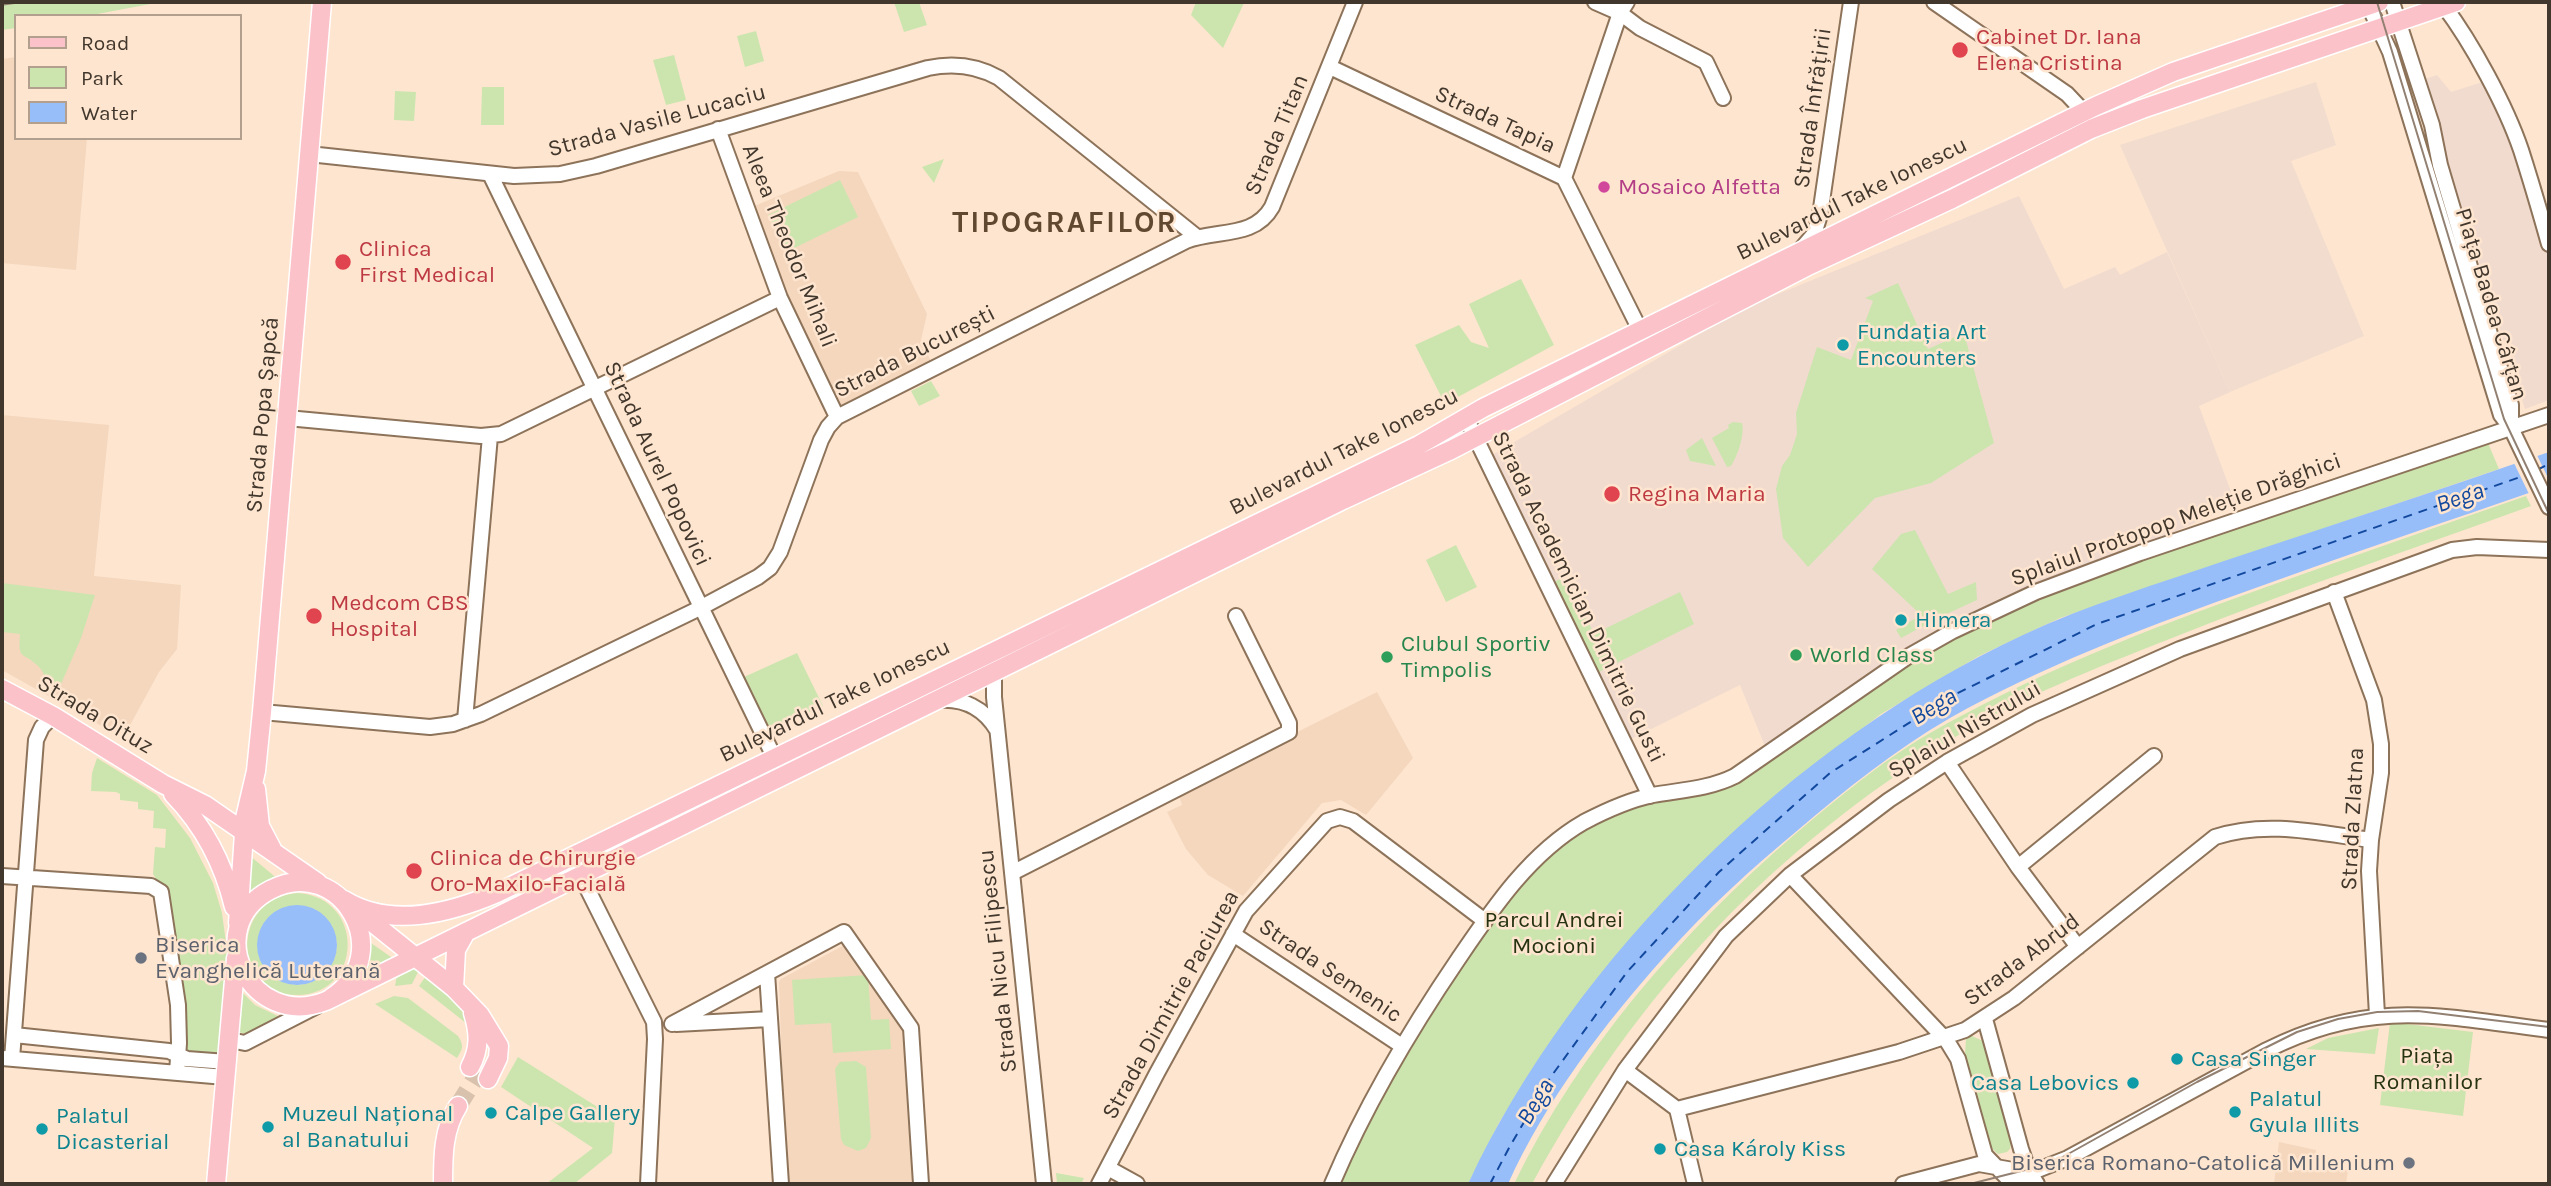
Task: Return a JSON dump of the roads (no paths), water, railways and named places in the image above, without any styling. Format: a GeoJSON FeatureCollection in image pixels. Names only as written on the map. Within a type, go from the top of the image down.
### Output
{"type":"FeatureCollection","features":[{"type":"Feature","properties":{"kind":"main road","name":"Strada Popa Șapcă"},"geometry":{"type":"LineString","coordinates":[[237,940],[243,831],[256,771],[262,712],[322,2]]}},
{"type":"Feature","properties":{"kind":"main road","name":"Bulevardul Take Ionescu"},"geometry":{"type":"LineString","coordinates":[[335,893],[357,907],[385,914],[423,915],[458,909],[497,893],[1419,445],[1466,418],[1640,330],[2084,112],[2173,72],[2371,3]]}},
{"type":"Feature","properties":{"kind":"main road","name":"Bulevardul Take Ionescu"},"geometry":{"type":"LineString","coordinates":[[331,998],[1343,500],[1476,438],[1810,265],[2091,129],[2142,109],[2450,4]]}},
{"type":"Feature","properties":{"kind":"main road","name":"Strada Oituz"},"geometry":{"type":"LineString","coordinates":[[2,690],[53,716],[163,784],[205,805],[335,893]]}},
{"type":"Feature","properties":{"kind":"main road"},"geometry":{"type":"LineString","coordinates":[[256,771],[256,796],[261,830],[269,846],[284,861]]}},
{"type":"Feature","properties":{"kind":"main road","name":"Strada Oituz"},"geometry":{"type":"LineString","coordinates":[[163,784],[197,825],[222,869],[235,910],[237,940]]}},
{"type":"Feature","properties":{"kind":"main road"},"geometry":{"type":"LineString","coordinates":[[205,805],[215,810],[226,809],[250,790]]}},
{"type":"Feature","properties":{"kind":"main road"},"geometry":{"type":"LineString","coordinates":[[216,1184],[237,940],[240,924],[259,897],[289,883],[306,883],[335,893],[454,988],[470,1004],[487,1026],[487,1054],[479,1073],[478,1038],[470,1004]]}},
{"type":"Feature","properties":{"kind":"main road"},"geometry":{"type":"LineString","coordinates":[[237,940],[243,972],[256,989],[269,999],[300,1007],[331,998],[351,979],[362,948],[357,921],[349,907],[335,893]]}},
{"type":"Feature","properties":{"kind":"main road"},"geometry":{"type":"LineString","coordinates":[[454,988],[457,945],[465,933],[477,926]]}},
{"type":"Feature","properties":{"kind":"main road"},"geometry":{"type":"LineString","coordinates":[[443,1181],[458,1105]]}},
{"type":"Feature","properties":{"kind":"street","name":"Strada Titan"},"geometry":{"type":"LineString","coordinates":[[1197,237],[1245,229],[1255,225],[1266,215],[1355,2]]}},
{"type":"Feature","properties":{"kind":"street"},"geometry":{"type":"LineString","coordinates":[[1595,2],[1624,8],[1640,28],[1706,62],[1723,98]]}},
{"type":"Feature","properties":{"kind":"street","name":"Strada Înfrățirii"},"geometry":{"type":"LineString","coordinates":[[1794,254],[1814,234],[1820,215],[1851,2]]}},
{"type":"Feature","properties":{"kind":"street"},"geometry":{"type":"LineString","coordinates":[[1934,2],[2067,94],[2084,112],[2091,129]]}},
{"type":"Feature","properties":{"kind":"street","name":"Piața Badea Cârțan"},"geometry":{"type":"LineString","coordinates":[[2392,2],[2432,125],[2440,165],[2511,405],[2514,433]]}},
{"type":"Feature","properties":{"kind":"street","name":"Piața Badea Cârțan"},"geometry":{"type":"LineString","coordinates":[[2371,3],[2390,52],[2501,415],[2514,433]]}},
{"type":"Feature","properties":{"kind":"street"},"geometry":{"type":"LineString","coordinates":[[2450,4],[2456,22],[2490,81],[2520,147],[2549,244]]}},
{"type":"Feature","properties":{"kind":"street"},"geometry":{"type":"LineString","coordinates":[[1564,178],[1624,8]]}},
{"type":"Feature","properties":{"kind":"street","name":"Strada Vasile Lucaciu"},"geometry":{"type":"LineString","coordinates":[[309,154],[490,174],[533,176],[568,173],[928,68],[963,66],[982,70],[999,78],[1197,237]]}},
{"type":"Feature","properties":{"kind":"street","name":"Strada Tapia"},"geometry":{"type":"LineString","coordinates":[[1330,67],[1564,178],[1640,330]]}},
{"type":"Feature","properties":{"kind":"street","name":"Aleea Theodor Mihali"},"geometry":{"type":"LineString","coordinates":[[718,129],[780,298],[837,417]]}},
{"type":"Feature","properties":{"kind":"street","name":"Strada Aurel Popovici"},"geometry":{"type":"LineString","coordinates":[[490,174],[597,388],[700,608],[783,775]]}},
{"type":"Feature","properties":{"kind":"street","name":"Strada București"},"geometry":{"type":"LineString","coordinates":[[262,712],[430,727],[465,720],[700,608],[758,577],[776,560],[823,435],[837,417],[1197,237]]}},
{"type":"Feature","properties":{"kind":"street"},"geometry":{"type":"LineString","coordinates":[[287,418],[489,436],[508,432],[780,298]]}},
{"type":"Feature","properties":{"kind":"street","name":"Splaiul Protopop Meleție Drăghici"},"geometry":{"type":"LineString","coordinates":[[1332,1184],[1367,1110],[1402,1046],[1485,921],[1516,882],[1563,836],[1611,809],[1650,796],[1707,787],[1741,773],[1900,662],[1954,631],[2036,592],[2140,552],[2514,433],[2549,415]]}},
{"type":"Feature","properties":{"kind":"street","name":"Strada Academician Dimitrie Gusti"},"geometry":{"type":"LineString","coordinates":[[1466,418],[1650,796]]}},
{"type":"Feature","properties":{"kind":"street"},"geometry":{"type":"LineString","coordinates":[[2514,433],[2549,507]]}},
{"type":"Feature","properties":{"kind":"street"},"geometry":{"type":"LineString","coordinates":[[465,720],[489,436]]}},
{"type":"Feature","properties":{"kind":"street","name":"Splaiul Nistrului"},"geometry":{"type":"LineString","coordinates":[[1553,1184],[1625,1070],[1726,936],[1790,875],[1889,800],[1947,762],[2032,715],[2180,649],[2334,592],[2463,548],[2549,550]]}},
{"type":"Feature","properties":{"kind":"street","name":"Strada Zlatna"},"geometry":{"type":"LineString","coordinates":[[2334,592],[2374,700],[2381,744],[2381,773],[2369,871],[2377,1015]]}},
{"type":"Feature","properties":{"kind":"street"},"geometry":{"type":"LineString","coordinates":[[1012,873],[1289,732],[1289,723],[1236,616]]}},
{"type":"Feature","properties":{"kind":"street","name":"Strada Nicu Filipescu"},"geometry":{"type":"LineString","coordinates":[[994,652],[998,732],[1044,1184]]}},
{"type":"Feature","properties":{"kind":"street"},"geometry":{"type":"LineString","coordinates":[[933,701],[962,701],[975,707],[988,718],[998,732]]}},
{"type":"Feature","properties":{"kind":"street"},"geometry":{"type":"LineString","coordinates":[[53,716],[42,727],[36,740],[14,1035],[7,1058],[177,1073],[226,1069]]}},
{"type":"Feature","properties":{"kind":"street"},"geometry":{"type":"LineString","coordinates":[[2018,867],[2154,756]]}},
{"type":"Feature","properties":{"kind":"street"},"geometry":{"type":"LineString","coordinates":[[1947,762],[2018,867],[2078,947]]}},
{"type":"Feature","properties":{"kind":"street","name":"Strada Dimitrie Paciurea"},"geometry":{"type":"LineString","coordinates":[[1099,1184],[1255,898],[1330,819],[1339,817],[1353,821],[1485,921]]}},
{"type":"Feature","properties":{"kind":"street","name":"Strada Abrud"},"geometry":{"type":"LineString","coordinates":[[1678,1109],[1945,1038],[1985,1019],[2215,838],[2242,830],[2269,828],[2371,840]]}},
{"type":"Feature","properties":{"kind":"street"},"geometry":{"type":"LineString","coordinates":[[580,874],[654,1025],[648,1184]]}},
{"type":"Feature","properties":{"kind":"street"},"geometry":{"type":"LineString","coordinates":[[1790,875],[1945,1038],[1958,1059],[1983,1151],[1994,1166],[2014,1184],[2034,1179],[2053,1165],[2199,1085],[2298,1035],[2339,1022],[2377,1015],[2431,1015],[2549,1030]]}},
{"type":"Feature","properties":{"kind":"street"},"geometry":{"type":"LineString","coordinates":[[2,876],[151,886],[162,894],[178,1005],[177,1073]]}},
{"type":"Feature","properties":{"kind":"street"},"geometry":{"type":"LineString","coordinates":[[672,1024],[844,932],[911,1028],[921,1184]]}},
{"type":"Feature","properties":{"kind":"street","name":"Strada Semenic"},"geometry":{"type":"LineString","coordinates":[[1233,934],[1402,1046]]}},
{"type":"Feature","properties":{"kind":"street"},"geometry":{"type":"LineString","coordinates":[[767,973],[781,1184]]}},
{"type":"Feature","properties":{"kind":"street"},"geometry":{"type":"LineString","coordinates":[[229,1034],[235,1041],[245,1043],[331,998]]}},
{"type":"Feature","properties":{"kind":"street"},"geometry":{"type":"LineString","coordinates":[[654,1025],[770,1019]]}},
{"type":"Feature","properties":{"kind":"street"},"geometry":{"type":"LineString","coordinates":[[1985,1019],[2021,1149],[2034,1179]]}},
{"type":"Feature","properties":{"kind":"street"},"geometry":{"type":"LineString","coordinates":[[14,1035],[169,1051],[187,1059],[226,1069]]}},
{"type":"Feature","properties":{"kind":"street"},"geometry":{"type":"LineString","coordinates":[[1625,1070],[1678,1109],[1695,1184]]}},
{"type":"Feature","properties":{"kind":"street"},"geometry":{"type":"LineString","coordinates":[[1903,1184],[1979,1164],[2034,1179]]}},
{"type":"Feature","properties":{"kind":"street"},"geometry":{"type":"LineString","coordinates":[[2045,1184],[2053,1165]]}},
{"type":"Feature","properties":{"kind":"street"},"geometry":{"type":"LineString","coordinates":[[1108,1168],[1137,1184]]}},
{"type":"Feature","properties":{"kind":"water","name":"Bega"},"geometry":{"type":"Polygon","coordinates":[[[2549,452],[2549,486],[2314,567],[2126,636],[2019,682],[1950,718],[1910,743],[1853,785],[1763,860],[1713,906],[1666,955],[1578,1064],[1540,1122],[1508,1184],[1468,1184],[1513,1100],[1567,1017],[1630,938],[1700,864],[1775,795],[1855,733],[1938,679],[2023,635],[2073,614],[2549,452]]]}},
{"type":"Feature","properties":{"kind":"water"},"geometry":{"type":"Polygon","coordinates":[[[297,905],[312,908],[325,917],[334,930],[337,945],[334,960],[325,973],[312,982],[297,985],[282,982],[269,973],[260,960],[257,945],[260,930],[269,917],[282,908],[297,905]]]}},
{"type":"Feature","properties":{"kind":"tunnel"},"geometry":{"type":"LineString","coordinates":[[458,1106],[479,1072]]}},
{"type":"Feature","properties":{"kind":"tram line"},"geometry":{"type":"LineString","coordinates":[[2377,2],[2504,419],[2549,514]]}},
{"type":"Feature","properties":{"kind":"tram line"},"geometry":{"type":"LineString","coordinates":[[1970,1184],[2061,1158],[2197,1082],[2297,1032],[2338,1019],[2377,1012],[2418,1011],[2549,1027]]}},
{"type":"Feature","properties":{"kind":"railway"},"geometry":{"type":"LineString","coordinates":[[2,4],[16,2]]}},
{"type":"Feature","properties":{"kind":"place","name":"Cabinet Dr. Iana Elena Cristina"},"geometry":{"type":"Point","coordinates":[1960,50]}},
{"type":"Feature","properties":{"kind":"place","name":"Mosaico Alfetta"},"geometry":{"type":"Point","coordinates":[1604,187]}},
{"type":"Feature","properties":{"kind":"place","name":"Clinica First Medical"},"geometry":{"type":"Point","coordinates":[343,262]}},
{"type":"Feature","properties":{"kind":"place","name":"Fundația Art Encounters"},"geometry":{"type":"Point","coordinates":[1843,345]}},
{"type":"Feature","properties":{"kind":"place","name":"Regina Maria"},"geometry":{"type":"Point","coordinates":[1612,494]}},
{"type":"Feature","properties":{"kind":"place","name":"Medcom CBS Hospital"},"geometry":{"type":"Point","coordinates":[314,616]}},
{"type":"Feature","properties":{"kind":"place","name":"Himera"},"geometry":{"type":"Point","coordinates":[1901,620]}},
{"type":"Feature","properties":{"kind":"place","name":"World Class"},"geometry":{"type":"Point","coordinates":[1796,655]}},
{"type":"Feature","properties":{"kind":"place","name":"Clubul Sportiv Timpolis"},"geometry":{"type":"Point","coordinates":[1387,657]}},
{"type":"Feature","properties":{"kind":"place","name":"Clinica de Chirurgie Oro-Maxilo-Facială"},"geometry":{"type":"Point","coordinates":[414,871]}},
{"type":"Feature","properties":{"kind":"place","name":"Biserica Evanghelică Luterană"},"geometry":{"type":"Point","coordinates":[141,958]}},
{"type":"Feature","properties":{"kind":"place","name":"Casa Singer"},"geometry":{"type":"Point","coordinates":[2177,1059]}},
{"type":"Feature","properties":{"kind":"place","name":"Casa Lebovics"},"geometry":{"type":"Point","coordinates":[2133,1083]}},
{"type":"Feature","properties":{"kind":"place","name":"Palatul Gyula Illits"},"geometry":{"type":"Point","coordinates":[2235,1112]}},
{"type":"Feature","properties":{"kind":"place","name":"Calpe Gallery"},"geometry":{"type":"Point","coordinates":[491,1113]}},
{"type":"Feature","properties":{"kind":"place","name":"Muzeul Național al Banatului"},"geometry":{"type":"Point","coordinates":[268,1127]}},
{"type":"Feature","properties":{"kind":"place","name":"Palatul Dicasterial"},"geometry":{"type":"Point","coordinates":[42,1129]}},
{"type":"Feature","properties":{"kind":"place","name":"Casa Károly Kiss"},"geometry":{"type":"Point","coordinates":[1660,1149]}},
{"type":"Feature","properties":{"kind":"place","name":"Biserica Romano-Catolică Millenium"},"geometry":{"type":"Point","coordinates":[2409,1163]}},
{"type":"Feature","properties":{"kind":"district","name":"TIPOGRAFILOR"},"geometry":{"type":"Point","coordinates":[1065,223]}},
{"type":"Feature","properties":{"kind":"park label","name":"Parcul Andrei Mocioni"},"geometry":{"type":"Point","coordinates":[1554,933]}},
{"type":"Feature","properties":{"kind":"park label","name":"Piața Romanilor"},"geometry":{"type":"Point","coordinates":[2427,1069]}}]}
